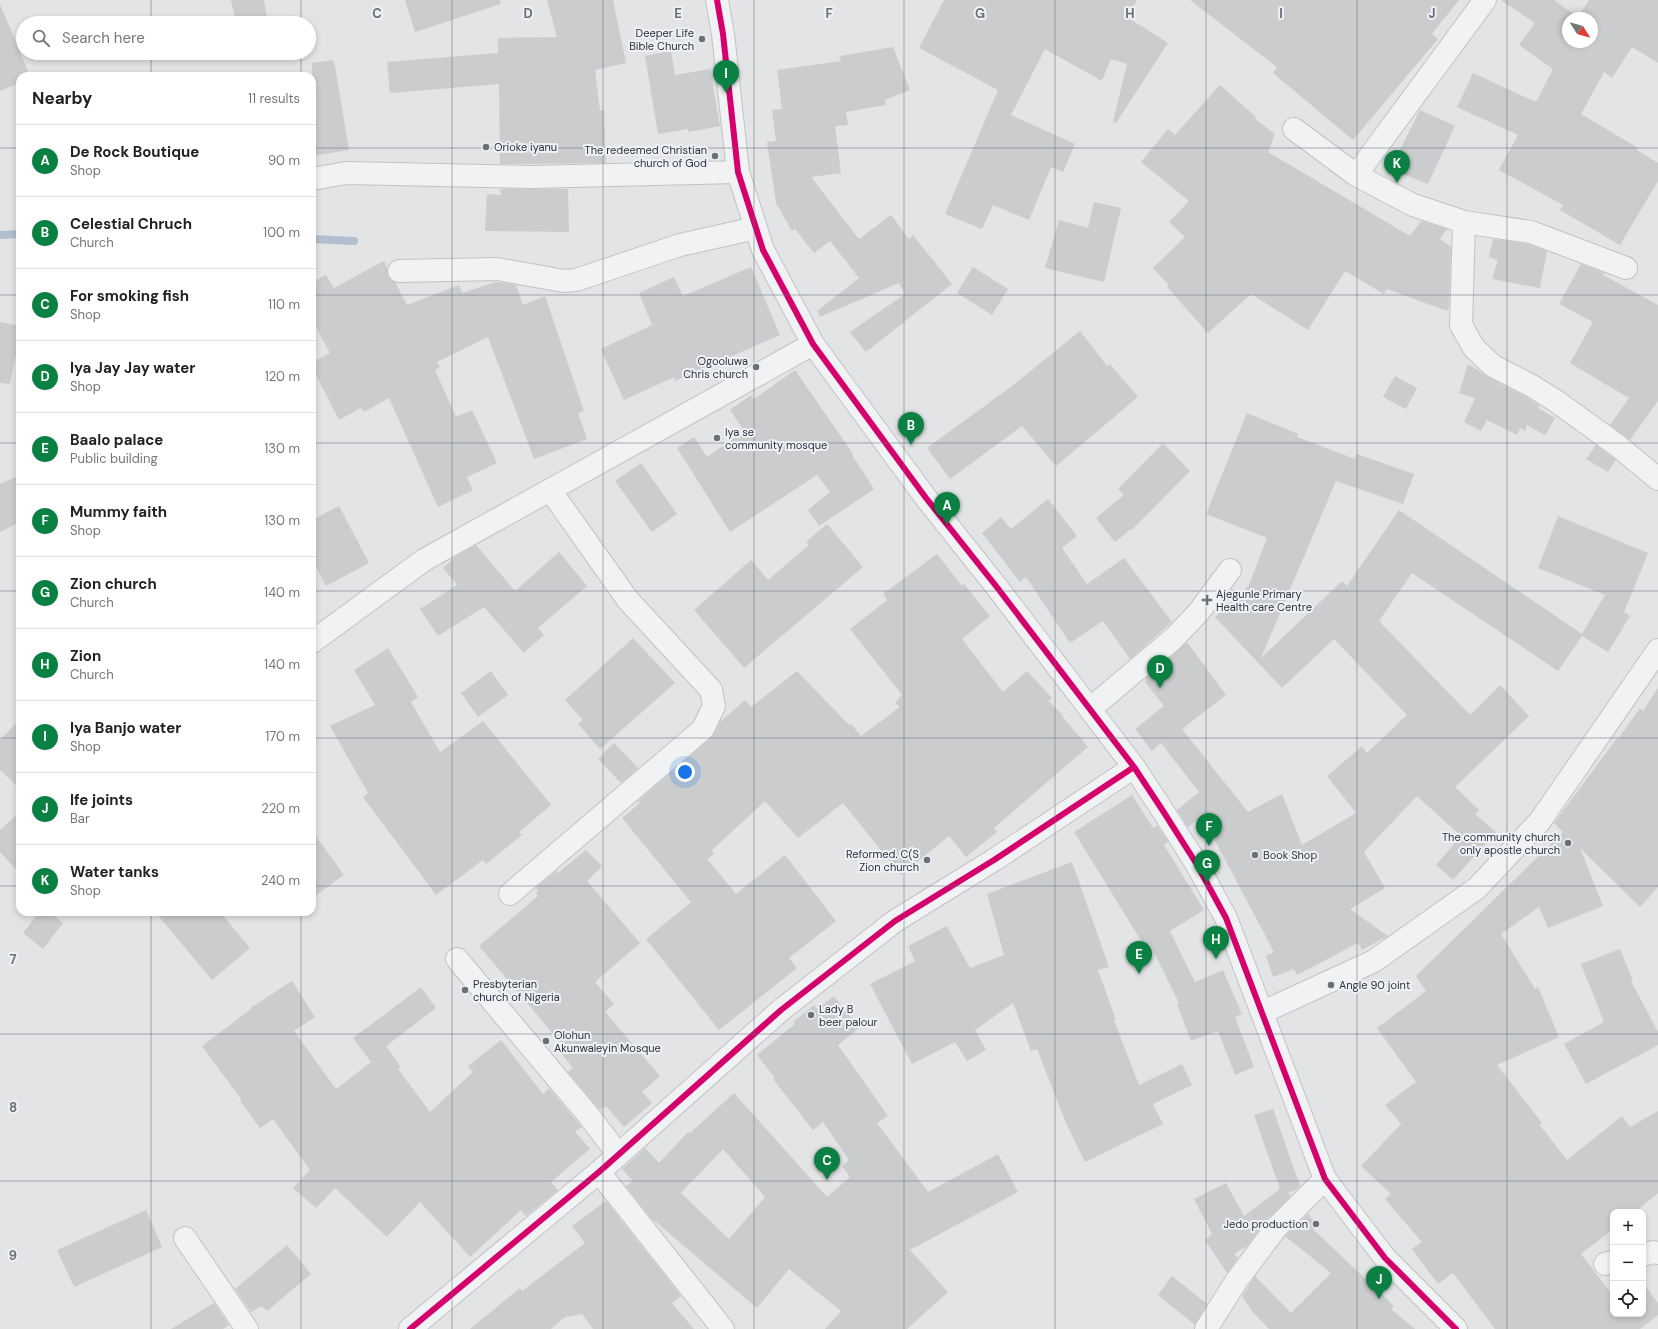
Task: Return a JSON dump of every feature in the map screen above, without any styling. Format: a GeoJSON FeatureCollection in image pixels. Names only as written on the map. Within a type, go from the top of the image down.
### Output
{"type":"FeatureCollection","features":[{"type":"Feature","properties":{"kind":"street"},"geometry":{"type":"LineString","coordinates":[[717,0],[723,34],[738,172],[763,250],[813,344],[926,498],[996,586],[1134,767],[1196,863],[1226,918],[1263,1012],[1325,1179],[1384,1258],[1456,1329]]}},
{"type":"Feature","properties":{"kind":"street"},"geometry":{"type":"LineString","coordinates":[[1356,174],[1485,0]]}},
{"type":"Feature","properties":{"kind":"street"},"geometry":{"type":"LineString","coordinates":[[1294,129],[1356,174],[1413,205],[1464,222],[1530,232],[1626,268]]}},
{"type":"Feature","properties":{"kind":"street"},"geometry":{"type":"LineString","coordinates":[[316,178],[346,173],[532,177],[738,172]]}},
{"type":"Feature","properties":{"kind":"street"},"geometry":{"type":"LineString","coordinates":[[1464,222],[1461,325],[1474,348],[1493,366],[1532,386],[1556,401],[1618,446],[1658,479]]}},
{"type":"Feature","properties":{"kind":"street"},"geometry":{"type":"LineString","coordinates":[[399,271],[497,269],[564,281],[576,280],[680,245],[756,228]]}},
{"type":"Feature","properties":{"kind":"street"},"geometry":{"type":"LineString","coordinates":[[316,639],[424,560],[813,344]]}},
{"type":"Feature","properties":{"kind":"street"},"geometry":{"type":"LineString","coordinates":[[510,894],[703,728],[714,706],[711,690],[628,600],[550,490]]}},
{"type":"Feature","properties":{"kind":"street"},"geometry":{"type":"LineString","coordinates":[[1090,710],[1173,639],[1198,613],[1230,570]]}},
{"type":"Feature","properties":{"kind":"street"},"geometry":{"type":"LineString","coordinates":[[1263,1012],[1374,961],[1477,888],[1540,821],[1658,650]]}},
{"type":"Feature","properties":{"kind":"street"},"geometry":{"type":"LineString","coordinates":[[410,1329],[599,1172],[781,1010],[895,921],[994,860],[1134,767]]}},
{"type":"Feature","properties":{"kind":"street"},"geometry":{"type":"LineString","coordinates":[[457,959],[589,1116],[618,1154]]}},
{"type":"Feature","properties":{"kind":"street"},"geometry":{"type":"LineString","coordinates":[[599,1172],[723,1329]]}},
{"type":"Feature","properties":{"kind":"street"},"geometry":{"type":"LineString","coordinates":[[1206,1329],[1237,1280],[1276,1228],[1325,1179]]}},
{"type":"Feature","properties":{"kind":"street"},"geometry":{"type":"LineString","coordinates":[[185,1238],[247,1329]]}},
{"type":"Feature","properties":{"kind":"street"},"geometry":{"type":"LineString","coordinates":[[1646,1254],[1653,1252],[1658,1253]]}},
{"type":"Feature","properties":{"kind":"building"},"geometry":{"type":"Polygon","coordinates":[[[231,0],[264,0],[267,16],[234,16],[231,0]]]}},
{"type":"Feature","properties":{"kind":"building"},"geometry":{"type":"Polygon","coordinates":[[[405,0],[500,0],[501,4],[415,32],[405,0]]]}},
{"type":"Feature","properties":{"kind":"building"},"geometry":{"type":"Polygon","coordinates":[[[547,0],[613,0],[626,63],[595,70],[600,111],[604,110],[606,163],[500,164],[499,84],[390,93],[387,62],[498,53],[498,38],[557,37],[547,0]]]}},
{"type":"Feature","properties":{"kind":"building"},"geometry":{"type":"Polygon","coordinates":[[[944,0],[1137,0],[1127,17],[1168,43],[1116,123],[1113,122],[1127,64],[1111,59],[1102,81],[1045,49],[1011,115],[1075,144],[1063,172],[1051,167],[1029,220],[993,205],[982,229],[945,214],[998,90],[919,48],[944,0]]]}},
{"type":"Feature","properties":{"kind":"building"},"geometry":{"type":"Polygon","coordinates":[[[1190,0],[1459,0],[1432,34],[1438,39],[1353,140],[1273,73],[1277,67],[1190,0]]]}},
{"type":"Feature","properties":{"kind":"building"},"geometry":{"type":"Polygon","coordinates":[[[1501,0],[1554,0],[1571,12],[1562,12],[1562,48],[1598,48],[1598,12],[1581,12],[1589,0],[1658,0],[1658,63],[1632,47],[1612,78],[1604,72],[1581,114],[1638,148],[1637,150],[1658,163],[1658,181],[1620,245],[1560,210],[1563,205],[1499,170],[1518,135],[1457,107],[1473,73],[1536,102],[1553,69],[1519,45],[1535,23],[1501,0]]]}},
{"type":"Feature","properties":{"kind":"building"},"geometry":{"type":"Polygon","coordinates":[[[0,4],[16,42],[16,60],[23,60],[28,72],[16,72],[16,85],[0,91],[0,4]]]}},
{"type":"Feature","properties":{"kind":"building"},"geometry":{"type":"Polygon","coordinates":[[[893,47],[910,90],[885,100],[886,105],[846,112],[848,125],[835,126],[841,173],[811,177],[859,239],[891,215],[909,239],[913,235],[952,284],[866,352],[850,332],[905,294],[899,283],[820,317],[817,311],[859,278],[830,241],[814,253],[795,229],[792,231],[776,203],[767,142],[776,141],[772,110],[782,109],[777,70],[841,61],[840,56],[893,47]]]}},
{"type":"Feature","properties":{"kind":"building"},"geometry":{"type":"Polygon","coordinates":[[[671,51],[675,75],[710,69],[720,126],[688,132],[688,129],[658,134],[645,56],[671,51]]]}},
{"type":"Feature","properties":{"kind":"building"},"geometry":{"type":"Polygon","coordinates":[[[333,60],[349,150],[316,155],[316,72],[312,72],[312,63],[333,60]]]}},
{"type":"Feature","properties":{"kind":"building"},"geometry":{"type":"Polygon","coordinates":[[[1220,85],[1256,117],[1255,119],[1275,134],[1268,152],[1410,236],[1421,221],[1447,229],[1440,239],[1451,247],[1449,306],[1447,311],[1387,289],[1384,294],[1345,271],[1308,330],[1251,294],[1208,333],[1167,287],[1169,285],[1153,268],[1185,237],[1169,222],[1189,201],[1141,162],[1168,129],[1175,135],[1220,85]]]}},
{"type":"Feature","properties":{"kind":"building"},"geometry":{"type":"Polygon","coordinates":[[[1420,110],[1455,126],[1428,184],[1390,169],[1420,110]]]}},
{"type":"Feature","properties":{"kind":"building"},"geometry":{"type":"Polygon","coordinates":[[[500,189],[568,189],[569,232],[485,231],[487,194],[501,195],[500,189]]]}},
{"type":"Feature","properties":{"kind":"building"},"geometry":{"type":"Polygon","coordinates":[[[1094,202],[1121,208],[1104,282],[1045,268],[1059,220],[1088,228],[1094,202]]]}},
{"type":"Feature","properties":{"kind":"building"},"geometry":{"type":"Polygon","coordinates":[[[1493,239],[1528,244],[1547,251],[1540,288],[1492,279],[1498,260],[1489,257],[1493,239]]]}},
{"type":"Feature","properties":{"kind":"building"},"geometry":{"type":"Polygon","coordinates":[[[384,261],[387,268],[388,277],[395,282],[407,305],[459,285],[462,293],[496,282],[516,285],[523,305],[545,296],[584,411],[578,413],[587,439],[534,459],[488,337],[437,362],[440,367],[435,370],[456,417],[472,410],[497,463],[467,477],[473,490],[438,507],[389,398],[364,412],[361,408],[339,420],[316,375],[316,360],[330,353],[316,327],[316,280],[326,275],[334,288],[384,261]]]}},
{"type":"Feature","properties":{"kind":"building"},"geometry":{"type":"Polygon","coordinates":[[[1581,264],[1604,273],[1603,275],[1658,305],[1658,401],[1630,440],[1610,425],[1629,398],[1570,363],[1593,322],[1559,304],[1581,264]]]}},
{"type":"Feature","properties":{"kind":"building"},"geometry":{"type":"Polygon","coordinates":[[[751,267],[780,335],[675,381],[674,377],[624,400],[601,349],[652,325],[639,293],[674,277],[683,296],[751,267]]]}},
{"type":"Feature","properties":{"kind":"building"},"geometry":{"type":"Polygon","coordinates":[[[973,267],[1008,289],[992,315],[957,293],[973,267]]]}},
{"type":"Feature","properties":{"kind":"building"},"geometry":{"type":"Polygon","coordinates":[[[0,322],[16,325],[16,354],[10,384],[0,383],[0,322]]]}},
{"type":"Feature","properties":{"kind":"building"},"geometry":{"type":"Polygon","coordinates":[[[1080,331],[1107,366],[1110,364],[1138,397],[1056,466],[1022,426],[950,479],[927,448],[1012,386],[1080,331]]]}},
{"type":"Feature","properties":{"kind":"building"},"geometry":{"type":"Polygon","coordinates":[[[1468,364],[1500,384],[1539,405],[1538,408],[1555,418],[1545,435],[1527,425],[1525,431],[1520,428],[1517,435],[1487,420],[1481,431],[1464,422],[1475,398],[1459,393],[1468,364]]]}},
{"type":"Feature","properties":{"kind":"building"},"geometry":{"type":"Polygon","coordinates":[[[795,370],[853,454],[852,455],[874,489],[819,526],[808,510],[830,492],[817,475],[730,532],[677,448],[694,437],[707,457],[744,431],[730,410],[751,395],[754,399],[795,370]]]}},
{"type":"Feature","properties":{"kind":"building"},"geometry":{"type":"Polygon","coordinates":[[[1395,376],[1417,388],[1406,409],[1383,397],[1395,376]]]}},
{"type":"Feature","properties":{"kind":"building"},"geometry":{"type":"Polygon","coordinates":[[[1247,413],[1298,434],[1297,437],[1355,459],[1357,454],[1414,474],[1403,504],[1336,481],[1261,658],[1342,581],[1347,586],[1399,510],[1582,634],[1605,595],[1538,568],[1558,516],[1648,553],[1624,612],[1630,616],[1608,652],[1582,636],[1558,671],[1412,573],[1379,621],[1470,715],[1500,685],[1529,716],[1455,787],[1479,810],[1475,814],[1496,832],[1453,880],[1436,865],[1461,836],[1417,796],[1364,852],[1385,888],[1350,909],[1388,936],[1362,950],[1358,943],[1297,975],[1294,969],[1273,977],[1266,956],[1274,952],[1202,816],[1188,827],[1177,810],[1199,792],[1161,743],[1152,751],[1135,729],[1164,706],[1145,682],[1145,679],[1187,642],[1226,695],[1182,729],[1248,812],[1282,794],[1302,845],[1356,813],[1327,776],[1362,746],[1367,753],[1407,715],[1334,639],[1282,688],[1215,617],[1249,585],[1267,538],[1206,514],[1247,413]]]}},
{"type":"Feature","properties":{"kind":"building"},"geometry":{"type":"Polygon","coordinates":[[[1163,443],[1190,471],[1132,530],[1131,529],[1115,542],[1096,518],[1124,495],[1118,489],[1163,443]]]}},
{"type":"Feature","properties":{"kind":"building"},"geometry":{"type":"Polygon","coordinates":[[[1596,445],[1616,460],[1608,472],[1586,459],[1596,445]]]}},
{"type":"Feature","properties":{"kind":"building"},"geometry":{"type":"Polygon","coordinates":[[[641,463],[677,514],[652,532],[615,481],[641,463]]]}},
{"type":"Feature","properties":{"kind":"building"},"geometry":{"type":"Polygon","coordinates":[[[16,477],[16,524],[0,532],[0,484],[16,477]]]}},
{"type":"Feature","properties":{"kind":"building"},"geometry":{"type":"Polygon","coordinates":[[[1048,499],[1077,536],[1062,548],[1087,584],[1124,558],[1172,622],[1130,659],[1103,621],[1070,643],[1026,577],[1020,582],[982,533],[1001,517],[1011,529],[1048,499]]]}},
{"type":"Feature","properties":{"kind":"building"},"geometry":{"type":"Polygon","coordinates":[[[339,506],[369,563],[326,586],[316,567],[316,518],[339,506]]]}},
{"type":"Feature","properties":{"kind":"building"},"geometry":{"type":"Polygon","coordinates":[[[827,524],[863,567],[744,668],[694,610],[751,560],[768,580],[809,545],[806,542],[827,524]]]}},
{"type":"Feature","properties":{"kind":"building"},"geometry":{"type":"Polygon","coordinates":[[[476,545],[515,591],[559,552],[587,586],[538,628],[544,635],[524,653],[484,607],[438,636],[420,609],[457,585],[443,568],[456,556],[476,545]]]}},
{"type":"Feature","properties":{"kind":"building"},"geometry":{"type":"Polygon","coordinates":[[[937,554],[962,586],[964,584],[990,616],[962,639],[1003,692],[1027,671],[1052,698],[1048,701],[1063,715],[1062,716],[1088,747],[994,828],[997,832],[966,857],[949,836],[901,875],[843,803],[798,838],[765,801],[712,850],[714,853],[707,859],[736,894],[785,855],[836,921],[789,958],[797,968],[719,1030],[646,939],[691,902],[622,818],[640,803],[638,801],[711,738],[720,722],[745,700],[751,707],[797,671],[849,725],[851,724],[861,736],[900,707],[895,703],[902,695],[850,629],[887,600],[883,594],[937,554]]]}},
{"type":"Feature","properties":{"kind":"building"},"geometry":{"type":"Polygon","coordinates":[[[633,638],[675,683],[600,749],[578,724],[583,720],[565,700],[633,638]]]}},
{"type":"Feature","properties":{"kind":"building"},"geometry":{"type":"Polygon","coordinates":[[[388,648],[418,697],[411,702],[440,752],[483,721],[551,805],[519,832],[522,835],[486,864],[483,860],[436,895],[363,797],[368,793],[330,726],[375,705],[354,670],[388,648]]]}},
{"type":"Feature","properties":{"kind":"building"},"geometry":{"type":"Polygon","coordinates":[[[491,671],[508,695],[478,717],[461,693],[491,671]]]}},
{"type":"Feature","properties":{"kind":"building"},"geometry":{"type":"Polygon","coordinates":[[[1658,688],[1658,887],[1640,907],[1580,848],[1603,906],[1548,928],[1539,907],[1501,934],[1535,989],[1538,987],[1559,1037],[1497,1065],[1542,1123],[1539,1124],[1567,1160],[1622,1116],[1630,1127],[1658,1111],[1658,1193],[1639,1209],[1610,1209],[1610,1231],[1581,1254],[1610,1292],[1610,1317],[1646,1317],[1646,1287],[1658,1303],[1658,1315],[1640,1329],[1495,1329],[1453,1273],[1438,1284],[1412,1249],[1422,1242],[1385,1199],[1391,1194],[1361,1166],[1401,1124],[1385,1105],[1416,1082],[1377,1028],[1426,991],[1416,976],[1563,832],[1554,823],[1640,708],[1643,711],[1658,688]]]}},
{"type":"Feature","properties":{"kind":"building"},"geometry":{"type":"Polygon","coordinates":[[[16,723],[16,785],[0,770],[0,740],[16,723]]]}},
{"type":"Feature","properties":{"kind":"building"},"geometry":{"type":"Polygon","coordinates":[[[614,743],[638,768],[621,783],[598,759],[614,743]]]}},
{"type":"Feature","properties":{"kind":"building"},"geometry":{"type":"Polygon","coordinates":[[[1132,795],[1153,828],[1157,825],[1168,842],[1164,845],[1204,910],[1170,931],[1195,982],[1223,970],[1242,1014],[1235,1017],[1254,1067],[1235,1075],[1218,1031],[1191,1041],[1177,1004],[1179,1003],[1150,944],[1145,947],[1074,832],[1132,795]]]}},
{"type":"Feature","properties":{"kind":"building"},"geometry":{"type":"Polygon","coordinates":[[[16,816],[16,870],[0,852],[0,830],[16,816]]]}},
{"type":"Feature","properties":{"kind":"building"},"geometry":{"type":"Polygon","coordinates":[[[316,836],[344,875],[316,895],[316,836]]]}},
{"type":"Feature","properties":{"kind":"building"},"geometry":{"type":"Polygon","coordinates":[[[586,850],[602,866],[587,881],[640,943],[595,982],[614,1004],[605,1012],[660,1076],[642,1092],[652,1103],[624,1127],[606,1106],[600,1110],[568,1072],[573,1068],[561,1053],[566,1049],[479,946],[538,896],[536,893],[538,891],[536,888],[556,871],[558,873],[586,850]]]}},
{"type":"Feature","properties":{"kind":"building"},"geometry":{"type":"Polygon","coordinates":[[[1072,862],[1109,967],[1098,970],[1116,1020],[1114,1020],[1139,1085],[1182,1064],[1192,1085],[1153,1104],[1163,1124],[1085,1162],[1066,1123],[1037,1049],[1031,1051],[1013,1003],[975,1030],[986,1050],[967,1061],[955,1042],[912,1064],[870,984],[915,961],[908,946],[947,926],[970,968],[1004,955],[987,894],[1072,862]]]}},
{"type":"Feature","properties":{"kind":"building"},"geometry":{"type":"Polygon","coordinates":[[[36,916],[55,916],[63,923],[43,949],[23,933],[36,916]]]}},
{"type":"Feature","properties":{"kind":"building"},"geometry":{"type":"Polygon","coordinates":[[[158,916],[223,916],[250,948],[212,980],[158,916]]]}},
{"type":"Feature","properties":{"kind":"building"},"geometry":{"type":"Polygon","coordinates":[[[1620,949],[1633,981],[1631,981],[1658,1032],[1658,1045],[1586,1084],[1564,1044],[1604,1022],[1581,964],[1620,949]]]}},
{"type":"Feature","properties":{"kind":"building"},"geometry":{"type":"Polygon","coordinates":[[[292,981],[315,1017],[294,1031],[336,1089],[371,1062],[353,1038],[421,987],[436,1008],[386,1046],[401,1067],[398,1069],[430,1112],[473,1072],[468,1066],[501,1040],[543,1094],[549,1088],[582,1127],[575,1132],[590,1149],[551,1182],[558,1190],[526,1216],[521,1210],[470,1257],[420,1202],[387,1237],[335,1188],[316,1208],[293,1188],[310,1170],[273,1119],[260,1128],[240,1101],[241,1099],[202,1046],[251,1009],[250,1008],[292,981]]]}},
{"type":"Feature","properties":{"kind":"building"},"geometry":{"type":"Polygon","coordinates":[[[834,996],[859,1028],[838,1045],[888,1116],[877,1123],[928,1192],[998,1154],[1018,1192],[910,1250],[948,1292],[907,1329],[825,1329],[841,1311],[789,1269],[757,1308],[650,1217],[626,1186],[633,1181],[622,1169],[645,1148],[659,1163],[688,1132],[690,1133],[734,1093],[827,1197],[850,1177],[842,1166],[849,1160],[823,1122],[813,1130],[773,1079],[775,1078],[757,1055],[795,1024],[793,1022],[814,1005],[817,1009],[834,996]],[[723,1149],[681,1193],[729,1239],[765,1197],[723,1149]]]}},
{"type":"Feature","properties":{"kind":"building"},"geometry":{"type":"Polygon","coordinates":[[[1273,1109],[1300,1186],[1296,1190],[1288,1193],[1291,1196],[1267,1219],[1247,1246],[1234,1254],[1238,1258],[1227,1273],[1205,1240],[1212,1234],[1194,1199],[1226,1183],[1244,1216],[1280,1189],[1254,1115],[1273,1109]]]}},
{"type":"Feature","properties":{"kind":"building"},"geometry":{"type":"Polygon","coordinates":[[[606,1201],[681,1296],[672,1303],[694,1329],[593,1329],[582,1314],[565,1317],[551,1329],[470,1329],[520,1288],[522,1291],[585,1243],[572,1226],[606,1201]]]}},
{"type":"Feature","properties":{"kind":"building"},"geometry":{"type":"Polygon","coordinates":[[[146,1210],[162,1247],[74,1287],[57,1250],[146,1210]]]}},
{"type":"Feature","properties":{"kind":"building"},"geometry":{"type":"Polygon","coordinates":[[[1308,1214],[1317,1225],[1313,1229],[1394,1306],[1391,1309],[1415,1329],[1269,1329],[1252,1311],[1242,1296],[1255,1276],[1291,1313],[1331,1273],[1285,1236],[1308,1214]]]}},
{"type":"Feature","properties":{"kind":"building"},"geometry":{"type":"Polygon","coordinates":[[[287,1245],[311,1274],[267,1311],[262,1306],[251,1312],[235,1289],[287,1245]]]}},
{"type":"Feature","properties":{"kind":"building"},"geometry":{"type":"Polygon","coordinates":[[[1172,1276],[1207,1304],[1195,1325],[1158,1295],[1172,1276]]]}},
{"type":"Feature","properties":{"kind":"building"},"geometry":{"type":"Polygon","coordinates":[[[214,1303],[229,1325],[223,1329],[171,1329],[214,1303]]]}},
{"type":"Feature","properties":{"kind":"waterway"},"geometry":{"type":"LineString","coordinates":[[0,235],[16,234]]}},
{"type":"Feature","properties":{"kind":"waterway"},"geometry":{"type":"LineString","coordinates":[[316,239],[354,241]]}},
{"type":"Feature","properties":{"kind":"cycle path"},"geometry":{"type":"LineString","coordinates":[[717,0],[723,34],[738,172],[763,250],[813,344],[926,498],[996,586],[1134,767],[1163,811],[1196,863],[1226,918],[1325,1179],[1385,1258],[1456,1329]]}},
{"type":"Feature","properties":{"kind":"cycle path"},"geometry":{"type":"LineString","coordinates":[[410,1329],[599,1172],[781,1010],[895,921],[994,860],[1134,767]]}},
{"type":"Feature","properties":{"kind":"place","name":"Deeper Life Bible Church"},"geometry":{"type":"Point","coordinates":[702,39]}},
{"type":"Feature","properties":{"kind":"place","name":"Iya Banjo water"},"geometry":{"type":"Point","coordinates":[726,93]}},
{"type":"Feature","properties":{"kind":"place","name":"Orioke iyanu"},"geometry":{"type":"Point","coordinates":[486,147]}},
{"type":"Feature","properties":{"kind":"place","name":"The redeemed Christian church of God"},"geometry":{"type":"Point","coordinates":[715,156]}},
{"type":"Feature","properties":{"kind":"place","name":"Water tanks"},"geometry":{"type":"Point","coordinates":[1397,183]}},
{"type":"Feature","properties":{"kind":"place","name":"Ogooluwa Chris church"},"geometry":{"type":"Point","coordinates":[756,367]}},
{"type":"Feature","properties":{"kind":"place","name":"Iya se community mosque"},"geometry":{"type":"Point","coordinates":[717,438]}},
{"type":"Feature","properties":{"kind":"place","name":"Celestial Chruch"},"geometry":{"type":"Point","coordinates":[911,445]}},
{"type":"Feature","properties":{"kind":"place","name":"De Rock Boutique"},"geometry":{"type":"Point","coordinates":[947,525]}},
{"type":"Feature","properties":{"kind":"place","name":"Ajegunle Primary Health care Centre"},"geometry":{"type":"Point","coordinates":[1207,600]}},
{"type":"Feature","properties":{"kind":"place","name":"Iya Jay Jay water"},"geometry":{"type":"Point","coordinates":[1160,688]}},
{"type":"Feature","properties":{"kind":"place","name":"The community church only apostle church"},"geometry":{"type":"Point","coordinates":[1568,843]}},
{"type":"Feature","properties":{"kind":"place","name":"Mummy faith"},"geometry":{"type":"Point","coordinates":[1209,846]}},
{"type":"Feature","properties":{"kind":"place","name":"Book Shop"},"geometry":{"type":"Point","coordinates":[1255,855]}},
{"type":"Feature","properties":{"kind":"place","name":"Reformed. C(S Zion church"},"geometry":{"type":"Point","coordinates":[927,860]}},
{"type":"Feature","properties":{"kind":"place","name":"Zion church"},"geometry":{"type":"Point","coordinates":[1207,883]}},
{"type":"Feature","properties":{"kind":"place","name":"Zion"},"geometry":{"type":"Point","coordinates":[1216,959]}},
{"type":"Feature","properties":{"kind":"place","name":"Baalo palace"},"geometry":{"type":"Point","coordinates":[1139,974]}},
{"type":"Feature","properties":{"kind":"place","name":"Angle 90 joint"},"geometry":{"type":"Point","coordinates":[1331,985]}},
{"type":"Feature","properties":{"kind":"place","name":"Presbyterian church of Nigeria"},"geometry":{"type":"Point","coordinates":[465,990]}},
{"type":"Feature","properties":{"kind":"place","name":"Lady B beer palour"},"geometry":{"type":"Point","coordinates":[811,1015]}},
{"type":"Feature","properties":{"kind":"place","name":"Olohun Akunwaleyin Mosque"},"geometry":{"type":"Point","coordinates":[546,1041]}},
{"type":"Feature","properties":{"kind":"place","name":"For smoking fish"},"geometry":{"type":"Point","coordinates":[827,1180]}},
{"type":"Feature","properties":{"kind":"place","name":"Jedo production"},"geometry":{"type":"Point","coordinates":[1316,1224]}},
{"type":"Feature","properties":{"kind":"place","name":"Ife joints"},"geometry":{"type":"Point","coordinates":[1379,1299]}}]}
